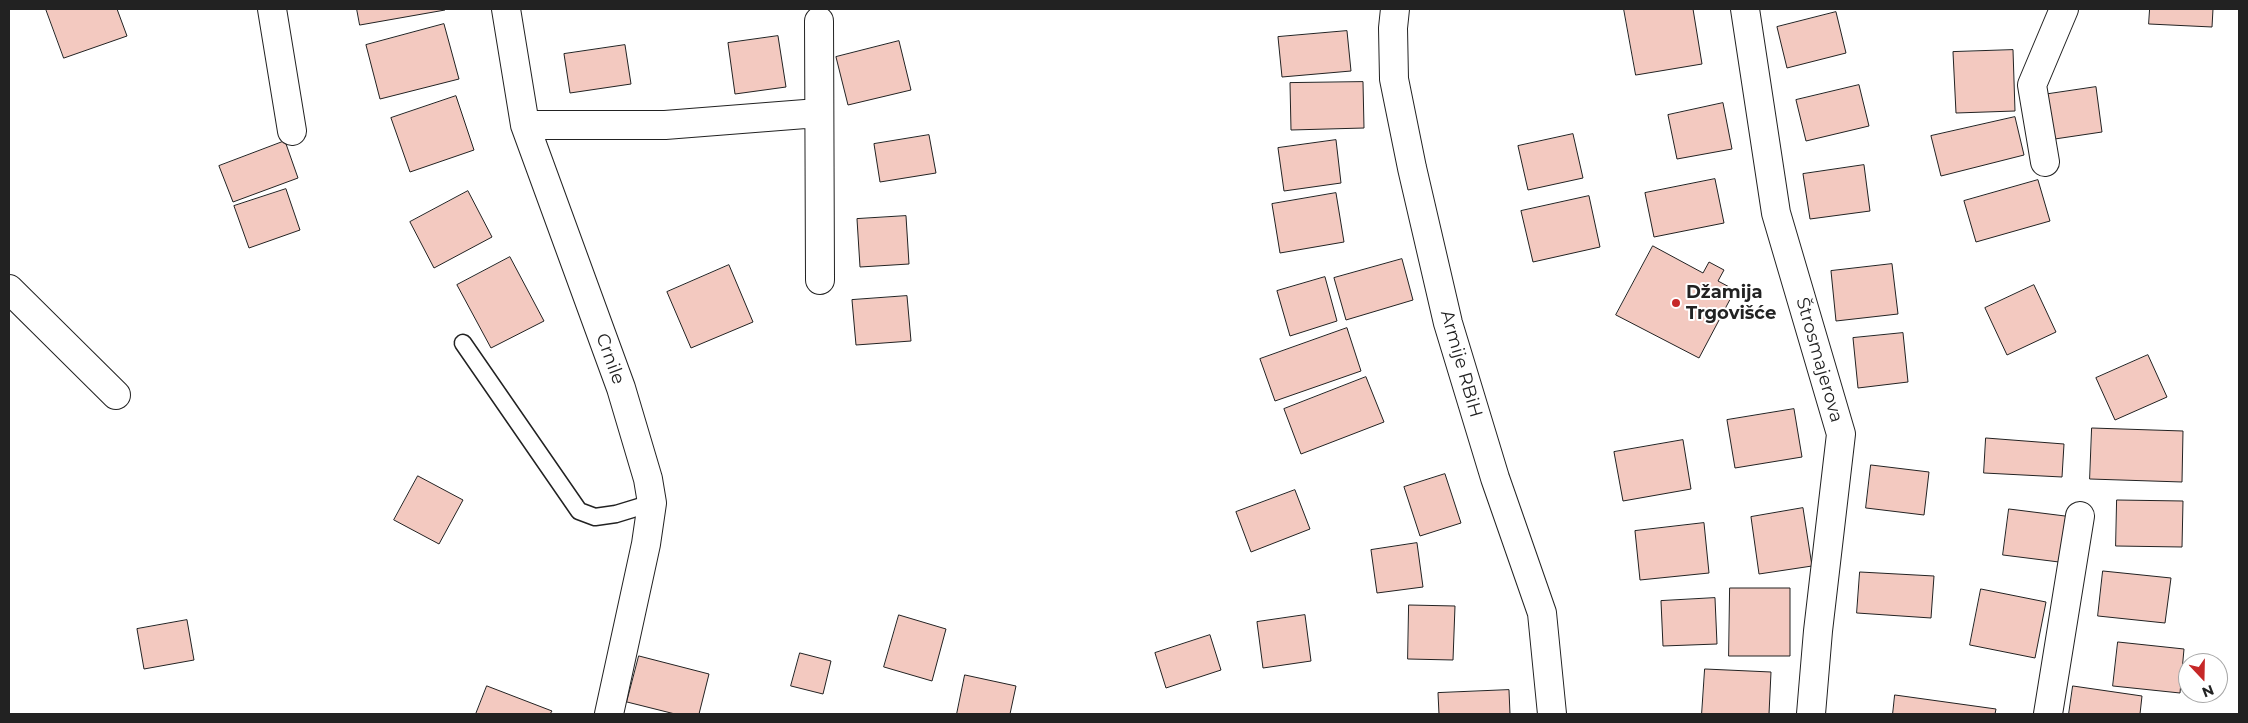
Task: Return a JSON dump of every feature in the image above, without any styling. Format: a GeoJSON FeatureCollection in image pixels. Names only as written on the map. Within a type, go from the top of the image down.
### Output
{"type":"FeatureCollection","features":[{"type":"Feature","properties":{"kind":"street"},"geometry":{"type":"LineString","coordinates":[[272,9],[292,131]]}},
{"type":"Feature","properties":{"kind":"street","name":"Crnile"},"geometry":{"type":"LineString","coordinates":[[506,9],[525,125],[621,388],[648,479],[652,503],[646,544],[609,714]]}},
{"type":"Feature","properties":{"kind":"street","name":"Armije RBiH"},"geometry":{"type":"LineString","coordinates":[[1395,9],[1393,28],[1394,79],[1412,168],[1448,323],[1495,478],[1542,613],[1552,714]]}},
{"type":"Feature","properties":{"kind":"street","name":"Štrosmajerova"},"geometry":{"type":"LineString","coordinates":[[1745,9],[1776,213],[1841,434],[1818,631],[1811,714]]}},
{"type":"Feature","properties":{"kind":"street"},"geometry":{"type":"LineString","coordinates":[[2045,162],[2032,85],[2064,9]]}},
{"type":"Feature","properties":{"kind":"street"},"geometry":{"type":"LineString","coordinates":[[819,21],[820,280]]}},
{"type":"Feature","properties":{"kind":"street"},"geometry":{"type":"LineString","coordinates":[[525,125],[665,125],[818,113]]}},
{"type":"Feature","properties":{"kind":"street"},"geometry":{"type":"LineString","coordinates":[[9,289],[116,395]]}},
{"type":"Feature","properties":{"kind":"street"},"geometry":{"type":"LineString","coordinates":[[2048,714],[2080,516]]}},
{"type":"Feature","properties":{"kind":"lane"},"geometry":{"type":"LineString","coordinates":[[463,343],[579,511],[594,517],[616,514],[652,503]]}},
{"type":"Feature","properties":{"kind":"building"},"geometry":{"type":"Polygon","coordinates":[[[46,9],[117,9],[127,36],[64,58],[46,9]]]}},
{"type":"Feature","properties":{"kind":"building"},"geometry":{"type":"Polygon","coordinates":[[[357,9],[444,9],[445,10],[360,25],[357,9]]]}},
{"type":"Feature","properties":{"kind":"building"},"geometry":{"type":"Polygon","coordinates":[[[1624,9],[1693,9],[1702,64],[1636,75],[1624,9]]]}},
{"type":"Feature","properties":{"kind":"building"},"geometry":{"type":"Polygon","coordinates":[[[2150,9],[2213,9],[2212,27],[2149,24],[2150,9]]]}},
{"type":"Feature","properties":{"kind":"building"},"geometry":{"type":"Polygon","coordinates":[[[1836,12],[1846,53],[1787,68],[1777,27],[1836,12]]]}},
{"type":"Feature","properties":{"kind":"building"},"geometry":{"type":"Polygon","coordinates":[[[444,24],[459,79],[380,99],[366,45],[444,24]]]}},
{"type":"Feature","properties":{"kind":"building"},"geometry":{"type":"Polygon","coordinates":[[[1347,31],[1351,71],[1282,77],[1278,37],[1347,31]]]}},
{"type":"Feature","properties":{"kind":"building"},"geometry":{"type":"Polygon","coordinates":[[[778,36],[786,87],[735,94],[728,43],[778,36]]]}},
{"type":"Feature","properties":{"kind":"building"},"geometry":{"type":"Polygon","coordinates":[[[899,41],[911,90],[848,105],[836,57],[899,41]]]}},
{"type":"Feature","properties":{"kind":"building"},"geometry":{"type":"Polygon","coordinates":[[[625,45],[631,84],[570,93],[564,54],[625,45]]]}},
{"type":"Feature","properties":{"kind":"building"},"geometry":{"type":"Polygon","coordinates":[[[2013,50],[2015,111],[1956,113],[1953,52],[2013,50]]]}},
{"type":"Feature","properties":{"kind":"building"},"geometry":{"type":"Polygon","coordinates":[[[1363,82],[1364,128],[1291,130],[1290,83],[1363,82]]]}},
{"type":"Feature","properties":{"kind":"building"},"geometry":{"type":"Polygon","coordinates":[[[1859,85],[1869,126],[1806,141],[1796,100],[1859,85]]]}},
{"type":"Feature","properties":{"kind":"building"},"geometry":{"type":"Polygon","coordinates":[[[2096,87],[2102,132],[2048,140],[2042,95],[2096,87]]]}},
{"type":"Feature","properties":{"kind":"building"},"geometry":{"type":"Polygon","coordinates":[[[456,96],[474,150],[410,172],[391,118],[456,96]]]}},
{"type":"Feature","properties":{"kind":"building"},"geometry":{"type":"Polygon","coordinates":[[[1723,103],[1732,149],[1677,159],[1668,115],[1723,103]]]}},
{"type":"Feature","properties":{"kind":"building"},"geometry":{"type":"Polygon","coordinates":[[[2015,117],[2024,155],[1941,176],[1931,136],[2015,117]]]}},
{"type":"Feature","properties":{"kind":"building"},"geometry":{"type":"Polygon","coordinates":[[[1573,134],[1583,178],[1528,190],[1518,146],[1573,134]]]}},
{"type":"Feature","properties":{"kind":"building"},"geometry":{"type":"Polygon","coordinates":[[[929,135],[936,173],[880,182],[874,144],[929,135]]]}},
{"type":"Feature","properties":{"kind":"building"},"geometry":{"type":"Polygon","coordinates":[[[1336,140],[1341,183],[1284,191],[1278,148],[1336,140]]]}},
{"type":"Feature","properties":{"kind":"building"},"geometry":{"type":"Polygon","coordinates":[[[285,141],[298,178],[233,202],[219,166],[285,141]]]}},
{"type":"Feature","properties":{"kind":"building"},"geometry":{"type":"Polygon","coordinates":[[[1864,165],[1870,211],[1810,219],[1803,174],[1864,165]]]}},
{"type":"Feature","properties":{"kind":"building"},"geometry":{"type":"Polygon","coordinates":[[[1715,179],[1724,223],[1654,237],[1645,193],[1715,179]]]}},
{"type":"Feature","properties":{"kind":"building"},"geometry":{"type":"Polygon","coordinates":[[[2038,180],[2050,221],[1976,242],[1964,201],[2038,180]]]}},
{"type":"Feature","properties":{"kind":"building"},"geometry":{"type":"Polygon","coordinates":[[[286,189],[300,230],[249,248],[234,206],[286,189]]]}},
{"type":"Feature","properties":{"kind":"building"},"geometry":{"type":"Polygon","coordinates":[[[468,191],[492,237],[434,268],[410,222],[468,191]]]}},
{"type":"Feature","properties":{"kind":"building"},"geometry":{"type":"Polygon","coordinates":[[[1336,193],[1344,242],[1280,253],[1272,204],[1336,193]]]}},
{"type":"Feature","properties":{"kind":"building"},"geometry":{"type":"Polygon","coordinates":[[[1589,196],[1600,247],[1533,262],[1521,211],[1589,196]]]}},
{"type":"Feature","properties":{"kind":"building"},"geometry":{"type":"Polygon","coordinates":[[[906,216],[909,264],[860,267],[857,219],[906,216]]]}},
{"type":"Feature","properties":{"kind":"building","name":"Džamija Trgovišće"},"geometry":{"type":"Polygon","coordinates":[[[1653,246],[1703,273],[1709,262],[1724,270],[1718,281],[1735,290],[1699,358],[1616,315],[1653,246]]]}},
{"type":"Feature","properties":{"kind":"building"},"geometry":{"type":"Polygon","coordinates":[[[510,257],[544,321],[491,348],[457,285],[510,257]]]}},
{"type":"Feature","properties":{"kind":"building"},"geometry":{"type":"Polygon","coordinates":[[[1402,259],[1413,300],[1346,320],[1334,278],[1402,259]]]}},
{"type":"Feature","properties":{"kind":"building"},"geometry":{"type":"Polygon","coordinates":[[[1892,264],[1898,314],[1836,321],[1831,271],[1892,264]]]}},
{"type":"Feature","properties":{"kind":"building"},"geometry":{"type":"Polygon","coordinates":[[[729,265],[753,322],[691,348],[667,292],[729,265]]]}},
{"type":"Feature","properties":{"kind":"building"},"geometry":{"type":"Polygon","coordinates":[[[1325,277],[1337,321],[1290,336],[1277,291],[1325,277]]]}},
{"type":"Feature","properties":{"kind":"building"},"geometry":{"type":"Polygon","coordinates":[[[2034,285],[2056,332],[2007,355],[1985,308],[2034,285]]]}},
{"type":"Feature","properties":{"kind":"building"},"geometry":{"type":"Polygon","coordinates":[[[907,296],[911,341],[856,345],[852,300],[907,296]]]}},
{"type":"Feature","properties":{"kind":"building"},"geometry":{"type":"Polygon","coordinates":[[[1347,328],[1361,371],[1275,401],[1260,359],[1347,328]]]}},
{"type":"Feature","properties":{"kind":"building"},"geometry":{"type":"Polygon","coordinates":[[[1903,333],[1908,382],[1858,388],[1853,338],[1903,333]]]}},
{"type":"Feature","properties":{"kind":"building"},"geometry":{"type":"Polygon","coordinates":[[[2148,355],[2167,397],[2115,420],[2096,378],[2148,355]]]}},
{"type":"Feature","properties":{"kind":"building"},"geometry":{"type":"Polygon","coordinates":[[[1366,377],[1384,422],[1301,454],[1284,409],[1366,377]]]}},
{"type":"Feature","properties":{"kind":"building"},"geometry":{"type":"Polygon","coordinates":[[[1794,409],[1802,457],[1735,468],[1727,420],[1794,409]]]}},
{"type":"Feature","properties":{"kind":"building"},"geometry":{"type":"Polygon","coordinates":[[[2092,428],[2183,431],[2182,482],[2090,479],[2092,428]]]}},
{"type":"Feature","properties":{"kind":"building"},"geometry":{"type":"Polygon","coordinates":[[[1986,438],[2064,444],[2062,477],[1984,473],[1986,438]]]}},
{"type":"Feature","properties":{"kind":"building"},"geometry":{"type":"Polygon","coordinates":[[[1683,440],[1691,489],[1623,501],[1614,452],[1683,440]]]}},
{"type":"Feature","properties":{"kind":"building"},"geometry":{"type":"Polygon","coordinates":[[[1871,465],[1929,472],[1924,515],[1866,508],[1871,465]]]}},
{"type":"Feature","properties":{"kind":"building"},"geometry":{"type":"Polygon","coordinates":[[[1445,474],[1461,523],[1420,536],[1404,487],[1445,474]]]}},
{"type":"Feature","properties":{"kind":"building"},"geometry":{"type":"Polygon","coordinates":[[[418,476],[463,500],[439,544],[394,520],[418,476]]]}},
{"type":"Feature","properties":{"kind":"building"},"geometry":{"type":"Polygon","coordinates":[[[1295,490],[1310,529],[1251,552],[1236,512],[1295,490]]]}},
{"type":"Feature","properties":{"kind":"building"},"geometry":{"type":"Polygon","coordinates":[[[2117,500],[2183,501],[2182,547],[2116,546],[2117,500]]]}},
{"type":"Feature","properties":{"kind":"building"},"geometry":{"type":"Polygon","coordinates":[[[1803,508],[1812,566],[1759,574],[1751,517],[1803,508]]]}},
{"type":"Feature","properties":{"kind":"building"},"geometry":{"type":"Polygon","coordinates":[[[2009,509],[2073,517],[2067,563],[2003,555],[2009,509]]]}},
{"type":"Feature","properties":{"kind":"building"},"geometry":{"type":"Polygon","coordinates":[[[1704,523],[1709,573],[1640,580],[1635,531],[1704,523]]]}},
{"type":"Feature","properties":{"kind":"building"},"geometry":{"type":"Polygon","coordinates":[[[1417,543],[1423,587],[1377,593],[1371,550],[1417,543]]]}},
{"type":"Feature","properties":{"kind":"building"},"geometry":{"type":"Polygon","coordinates":[[[2103,571],[2171,578],[2165,623],[2098,616],[2103,571]]]}},
{"type":"Feature","properties":{"kind":"building"},"geometry":{"type":"Polygon","coordinates":[[[1860,572],[1934,576],[1931,618],[1857,613],[1860,572]]]}},
{"type":"Feature","properties":{"kind":"building"},"geometry":{"type":"Polygon","coordinates":[[[1730,588],[1790,588],[1790,656],[1729,656],[1730,588]]]}},
{"type":"Feature","properties":{"kind":"building"},"geometry":{"type":"Polygon","coordinates":[[[1981,589],[2046,602],[2035,658],[1970,645],[1981,589]]]}},
{"type":"Feature","properties":{"kind":"building"},"geometry":{"type":"Polygon","coordinates":[[[1715,598],[1717,644],[1663,646],[1661,601],[1715,598]]]}},
{"type":"Feature","properties":{"kind":"building"},"geometry":{"type":"Polygon","coordinates":[[[1409,605],[1455,606],[1453,660],[1408,659],[1409,605]]]}},
{"type":"Feature","properties":{"kind":"building"},"geometry":{"type":"Polygon","coordinates":[[[899,615],[946,629],[932,681],[884,667],[899,615]]]}},
{"type":"Feature","properties":{"kind":"building"},"geometry":{"type":"Polygon","coordinates":[[[1305,615],[1311,661],[1263,668],[1257,622],[1305,615]]]}},
{"type":"Feature","properties":{"kind":"building"},"geometry":{"type":"Polygon","coordinates":[[[187,620],[194,660],[144,669],[137,629],[187,620]]]}},
{"type":"Feature","properties":{"kind":"building"},"geometry":{"type":"Polygon","coordinates":[[[1210,635],[1221,670],[1166,688],[1155,653],[1210,635]]]}},
{"type":"Feature","properties":{"kind":"building"},"geometry":{"type":"Polygon","coordinates":[[[2118,642],[2184,649],[2184,653],[2178,653],[2178,693],[2113,686],[2118,642]]]}},
{"type":"Feature","properties":{"kind":"building"},"geometry":{"type":"Polygon","coordinates":[[[800,653],[831,661],[823,694],[791,686],[800,653]]]}},
{"type":"Feature","properties":{"kind":"building"},"geometry":{"type":"Polygon","coordinates":[[[639,656],[709,674],[699,714],[675,714],[627,702],[639,656]]]}},
{"type":"Feature","properties":{"kind":"building"},"geometry":{"type":"Polygon","coordinates":[[[1705,669],[1771,672],[1769,714],[1702,714],[1705,669]]]}},
{"type":"Feature","properties":{"kind":"building"},"geometry":{"type":"Polygon","coordinates":[[[965,675],[1016,686],[1010,714],[957,714],[965,675]]]}},
{"type":"Feature","properties":{"kind":"building"},"geometry":{"type":"Polygon","coordinates":[[[487,686],[552,711],[550,714],[476,714],[487,686]]]}},
{"type":"Feature","properties":{"kind":"building"},"geometry":{"type":"Polygon","coordinates":[[[2073,686],[2142,696],[2140,714],[2069,714],[2073,686]]]}},
{"type":"Feature","properties":{"kind":"building"},"geometry":{"type":"Polygon","coordinates":[[[1509,690],[1510,714],[1439,714],[1438,693],[1509,690]]]}},
{"type":"Feature","properties":{"kind":"building"},"geometry":{"type":"Polygon","coordinates":[[[1895,695],[1996,709],[1995,714],[1893,714],[1895,695]]]}},
{"type":"Feature","properties":{"kind":"place","name":"Džamija Trgovišće"},"geometry":{"type":"Point","coordinates":[1676,303]}}]}
